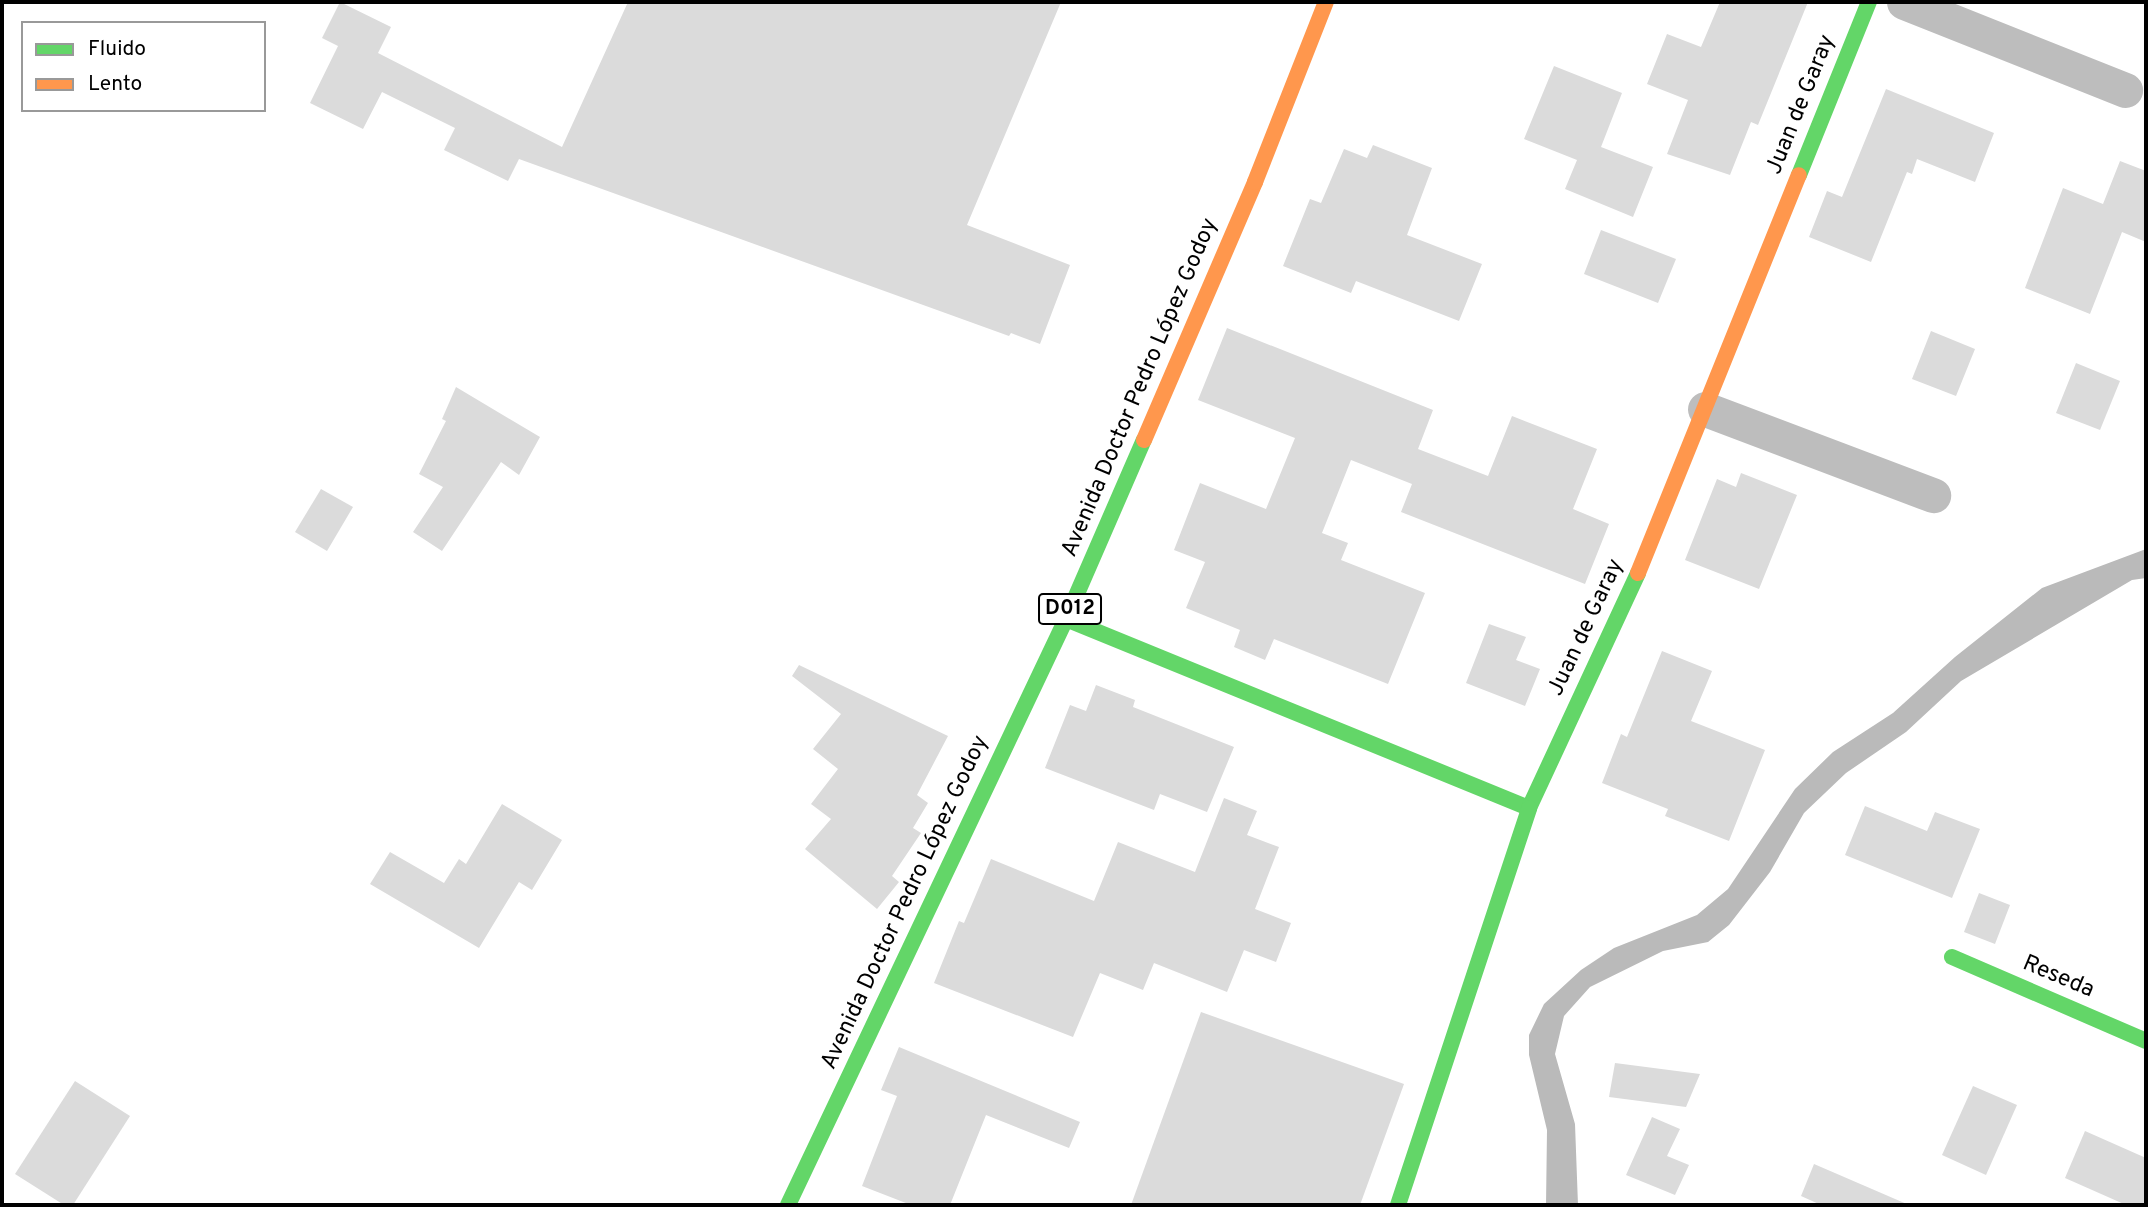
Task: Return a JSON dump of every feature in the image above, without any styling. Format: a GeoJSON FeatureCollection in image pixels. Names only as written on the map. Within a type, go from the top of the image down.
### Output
{"type":"FeatureCollection","features":[{"type":"Feature","properties":{"kind":"street","name":"Avenida Doctor Pedro López Godoy"},"geometry":{"type":"LineString","coordinates":[[788,1205],[1066,619],[1255,183],[1326,2]]}},
{"type":"Feature","properties":{"kind":"street","name":"Juan de Garay"},"geometry":{"type":"LineString","coordinates":[[1398,1205],[1529,808],[1626,602],[1868,2]]}},
{"type":"Feature","properties":{"kind":"street"},"geometry":{"type":"LineString","coordinates":[[1904,2],[2125,90]]}},
{"type":"Feature","properties":{"kind":"street"},"geometry":{"type":"LineString","coordinates":[[1705,409],[1933,495]]}},
{"type":"Feature","properties":{"kind":"street"},"geometry":{"type":"LineString","coordinates":[[1066,619],[1529,808]]}},
{"type":"Feature","properties":{"kind":"street","name":"Reseda"},"geometry":{"type":"LineString","coordinates":[[1952,957],[2146,1041]]}},
{"type":"Feature","properties":{"kind":"shaded area"},"geometry":{"type":"Polygon","coordinates":[[[2146,549],[2146,578],[2132,580],[1961,681],[1906,732],[1846,773],[1804,813],[1770,872],[1729,925],[1708,942],[1663,951],[1590,987],[1564,1016],[1555,1054],[1575,1124],[1578,1205],[1546,1205],[1547,1130],[1529,1055],[1529,1035],[1544,1004],[1581,970],[1614,948],[1697,915],[1728,889],[1795,789],[1833,752],[1893,713],[1955,657],[2042,588],[2146,549]]]}},
{"type":"Feature","properties":{"kind":"building"},"geometry":{"type":"Polygon","coordinates":[[[340,2],[391,27],[378,53],[562,147],[628,2],[1061,2],[967,225],[1070,265],[1040,344],[1011,333],[1009,336],[519,159],[508,181],[444,150],[455,128],[382,92],[363,129],[310,103],[338,46],[322,38],[340,2]]]}},
{"type":"Feature","properties":{"kind":"building"},"geometry":{"type":"Polygon","coordinates":[[[1720,2],[1808,2],[1758,125],[1751,122],[1730,175],[1667,154],[1688,100],[1647,84],[1667,34],[1701,47],[1720,2]]]}},
{"type":"Feature","properties":{"kind":"building"},"geometry":{"type":"Polygon","coordinates":[[[1554,66],[1622,93],[1601,147],[1653,167],[1633,217],[1565,189],[1577,160],[1524,139],[1554,66]]]}},
{"type":"Feature","properties":{"kind":"building"},"geometry":{"type":"Polygon","coordinates":[[[1886,89],[1994,133],[1975,182],[1917,159],[1912,174],[1907,172],[1871,262],[1809,237],[1827,191],[1842,197],[1886,89]]]}},
{"type":"Feature","properties":{"kind":"building"},"geometry":{"type":"Polygon","coordinates":[[[1373,145],[1432,168],[1407,235],[1482,264],[1459,321],[1356,281],[1351,293],[1283,266],[1310,199],[1321,203],[1344,149],[1367,158],[1373,145]]]}},
{"type":"Feature","properties":{"kind":"building"},"geometry":{"type":"Polygon","coordinates":[[[2120,161],[2146,171],[2146,242],[2122,232],[2090,314],[2025,288],[2063,188],[2103,204],[2120,161]]]}},
{"type":"Feature","properties":{"kind":"building"},"geometry":{"type":"Polygon","coordinates":[[[1601,230],[1676,259],[1658,303],[1584,274],[1601,230]]]}},
{"type":"Feature","properties":{"kind":"building"},"geometry":{"type":"Polygon","coordinates":[[[1227,328],[1433,410],[1418,449],[1488,476],[1512,416],[1597,449],[1573,509],[1609,524],[1585,584],[1401,512],[1412,484],[1351,460],[1322,533],[1348,543],[1341,560],[1425,593],[1388,684],[1274,639],[1265,660],[1234,647],[1240,630],[1186,608],[1205,562],[1174,550],[1200,483],[1266,509],[1295,438],[1198,400],[1227,328]]]}},
{"type":"Feature","properties":{"kind":"building"},"geometry":{"type":"Polygon","coordinates":[[[1931,331],[1975,349],[1956,396],[1912,379],[1931,331]]]}},
{"type":"Feature","properties":{"kind":"building"},"geometry":{"type":"Polygon","coordinates":[[[2076,363],[2120,381],[2100,430],[2056,413],[2076,363]]]}},
{"type":"Feature","properties":{"kind":"building"},"geometry":{"type":"Polygon","coordinates":[[[456,387],[540,437],[519,475],[501,462],[442,551],[413,532],[443,487],[419,474],[446,421],[442,419],[456,387]]]}},
{"type":"Feature","properties":{"kind":"building"},"geometry":{"type":"Polygon","coordinates":[[[1741,473],[1797,495],[1759,589],[1685,560],[1717,479],[1736,487],[1741,473]]]}},
{"type":"Feature","properties":{"kind":"building"},"geometry":{"type":"Polygon","coordinates":[[[321,489],[353,507],[327,551],[295,532],[321,489]]]}},
{"type":"Feature","properties":{"kind":"building"},"geometry":{"type":"Polygon","coordinates":[[[1489,624],[1526,637],[1516,660],[1540,669],[1525,706],[1466,683],[1489,624]]]}},
{"type":"Feature","properties":{"kind":"building"},"geometry":{"type":"Polygon","coordinates":[[[1662,651],[1712,671],[1691,721],[1765,750],[1729,841],[1665,816],[1668,809],[1602,783],[1621,734],[1627,737],[1662,651]]]}},
{"type":"Feature","properties":{"kind":"building"},"geometry":{"type":"Polygon","coordinates":[[[799,665],[948,736],[917,795],[928,803],[913,828],[921,833],[892,876],[899,882],[877,909],[805,849],[831,819],[811,804],[838,769],[813,749],[841,714],[792,676],[799,665]]]}},
{"type":"Feature","properties":{"kind":"building"},"geometry":{"type":"Polygon","coordinates":[[[1096,685],[1135,700],[1133,707],[1234,747],[1207,812],[1160,794],[1154,810],[1045,768],[1070,705],[1086,711],[1096,685]]]}},
{"type":"Feature","properties":{"kind":"building"},"geometry":{"type":"Polygon","coordinates":[[[1224,798],[1257,811],[1247,835],[1279,847],[1255,909],[1291,923],[1276,962],[1244,950],[1227,992],[1154,963],[1143,990],[1100,973],[1073,1037],[934,983],[959,921],[964,923],[991,859],[1094,901],[1118,842],[1195,872],[1224,798]]]}},
{"type":"Feature","properties":{"kind":"building"},"geometry":{"type":"Polygon","coordinates":[[[502,804],[562,840],[532,890],[519,882],[479,948],[370,884],[390,852],[444,883],[459,859],[466,864],[502,804]]]}},
{"type":"Feature","properties":{"kind":"building"},"geometry":{"type":"Polygon","coordinates":[[[1865,806],[1927,831],[1935,812],[1980,829],[1952,898],[1845,855],[1865,806]]]}},
{"type":"Feature","properties":{"kind":"building"},"geometry":{"type":"Polygon","coordinates":[[[1979,893],[2010,905],[1995,944],[1964,932],[1979,893]]]}},
{"type":"Feature","properties":{"kind":"building"},"geometry":{"type":"Polygon","coordinates":[[[1201,1012],[1404,1084],[1360,1205],[1131,1205],[1201,1012]]]}},
{"type":"Feature","properties":{"kind":"building"},"geometry":{"type":"Polygon","coordinates":[[[899,1047],[1080,1122],[1069,1148],[986,1115],[950,1205],[911,1205],[862,1186],[897,1096],[881,1090],[899,1047]]]}},
{"type":"Feature","properties":{"kind":"building"},"geometry":{"type":"Polygon","coordinates":[[[1615,1063],[1700,1074],[1686,1107],[1609,1097],[1615,1063]]]}},
{"type":"Feature","properties":{"kind":"building"},"geometry":{"type":"Polygon","coordinates":[[[75,1081],[130,1116],[73,1205],[64,1205],[15,1174],[75,1081]]]}},
{"type":"Feature","properties":{"kind":"building"},"geometry":{"type":"Polygon","coordinates":[[[1973,1086],[2017,1105],[1986,1175],[1942,1155],[1973,1086]]]}},
{"type":"Feature","properties":{"kind":"building"},"geometry":{"type":"Polygon","coordinates":[[[1652,1117],[1680,1129],[1667,1156],[1689,1165],[1675,1195],[1626,1175],[1652,1117]]]}},
{"type":"Feature","properties":{"kind":"building"},"geometry":{"type":"Polygon","coordinates":[[[2085,1131],[2146,1158],[2146,1205],[2126,1205],[2065,1178],[2085,1131]]]}},
{"type":"Feature","properties":{"kind":"building"},"geometry":{"type":"Polygon","coordinates":[[[1814,1164],[1909,1205],[1821,1205],[1801,1196],[1814,1164]]]}},
{"type":"Feature","properties":{"kind":"traffic: fast"},"geometry":{"type":"LineString","coordinates":[[1799,175],[1869,2]]}},
{"type":"Feature","properties":{"kind":"traffic: fast"},"geometry":{"type":"LineString","coordinates":[[788,1205],[1066,619],[1144,440]]}},
{"type":"Feature","properties":{"kind":"traffic: fast"},"geometry":{"type":"LineString","coordinates":[[1066,619],[1529,808],[1638,573]]}},
{"type":"Feature","properties":{"kind":"traffic: fast"},"geometry":{"type":"LineString","coordinates":[[1398,1205],[1529,808]]}},
{"type":"Feature","properties":{"kind":"traffic: fast"},"geometry":{"type":"LineString","coordinates":[[1952,957],[2146,1041]]}},
{"type":"Feature","properties":{"kind":"traffic: slow"},"geometry":{"type":"LineString","coordinates":[[1144,440],[1255,182],[1326,2]]}},
{"type":"Feature","properties":{"kind":"traffic: slow"},"geometry":{"type":"LineString","coordinates":[[1638,573],[1799,175]]}}]}
